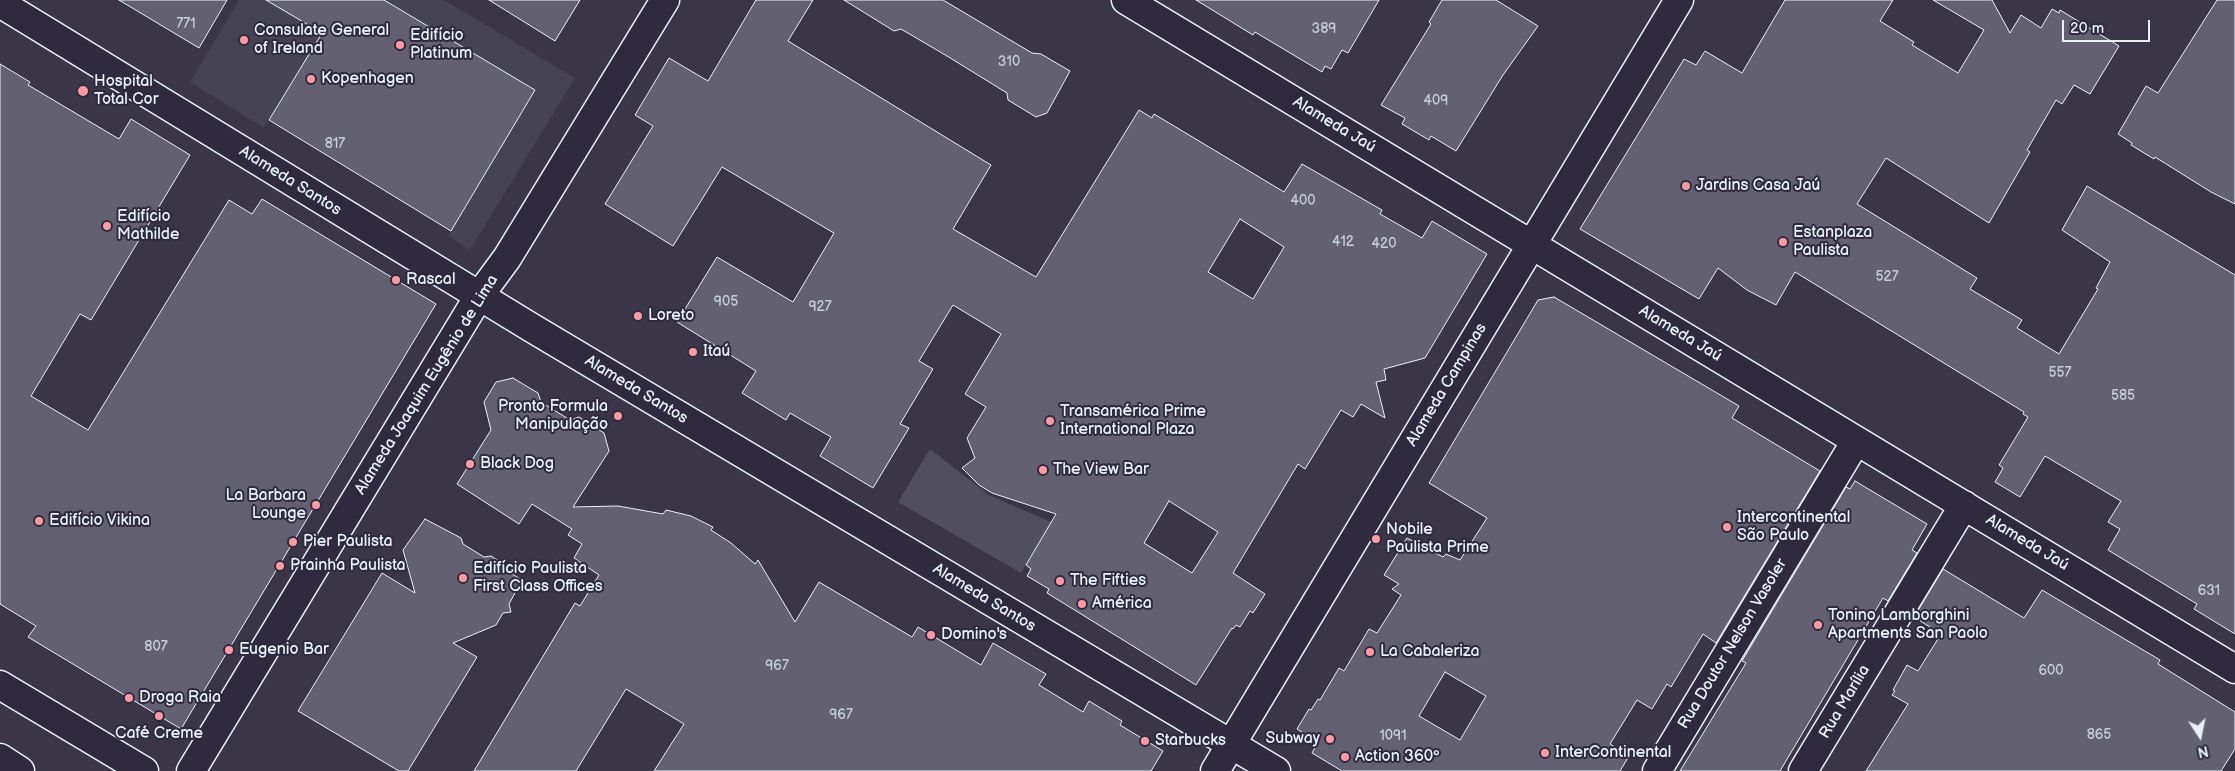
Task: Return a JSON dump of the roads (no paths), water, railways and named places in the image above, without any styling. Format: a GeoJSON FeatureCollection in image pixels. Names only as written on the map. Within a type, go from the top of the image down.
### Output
{"type":"FeatureCollection","features":[{"type":"Feature","properties":{"kind":"street","name":"Alameda Joaquim Eugênio de Lima"},"geometry":{"type":"LineString","coordinates":[[190,771],[479,296],[507,258],[665,0]]}},
{"type":"Feature","properties":{"kind":"street","name":"Alameda Jaú"},"geometry":{"type":"LineString","coordinates":[[1126,0],[2235,669]]}},
{"type":"Feature","properties":{"kind":"street","name":"Alameda Campinas"},"geometry":{"type":"LineString","coordinates":[[1215,771],[1678,0]]}},
{"type":"Feature","properties":{"kind":"street","name":"Alameda Santos"},"geometry":{"type":"LineString","coordinates":[[0,3],[479,296],[1276,771]]}},
{"type":"Feature","properties":{"kind":"street","name":"Rua Doutor Nelson Vasoler"},"geometry":{"type":"LineString","coordinates":[[1656,771],[1856,440]]}},
{"type":"Feature","properties":{"kind":"street","name":"Rua Marília"},"geometry":{"type":"LineString","coordinates":[[1803,771],[1964,505]]}},
{"type":"Feature","properties":{"kind":"street"},"geometry":{"type":"LineString","coordinates":[[0,685],[144,771]]}},
{"type":"Feature","properties":{"kind":"street"},"geometry":{"type":"LineString","coordinates":[[0,758],[20,771]]}},
{"type":"Feature","properties":{"kind":"place","name":"Consulate General of Ireland"},"geometry":{"type":"Point","coordinates":[244,40]}},
{"type":"Feature","properties":{"kind":"place","name":"Edifício Platinum"},"geometry":{"type":"Point","coordinates":[400,45]}},
{"type":"Feature","properties":{"kind":"place","name":"Kopenhagen"},"geometry":{"type":"Point","coordinates":[311,79]}},
{"type":"Feature","properties":{"kind":"place","name":"Hospital Total Cor"},"geometry":{"type":"Point","coordinates":[83,91]}},
{"type":"Feature","properties":{"kind":"place","name":"Jardins Casa Jaú"},"geometry":{"type":"Point","coordinates":[1686,186]}},
{"type":"Feature","properties":{"kind":"place","name":"Edifício Mathilde"},"geometry":{"type":"Point","coordinates":[107,226]}},
{"type":"Feature","properties":{"kind":"place","name":"Estanplaza Paulista"},"geometry":{"type":"Point","coordinates":[1783,242]}},
{"type":"Feature","properties":{"kind":"place","name":"Rascal"},"geometry":{"type":"Point","coordinates":[396,280]}},
{"type":"Feature","properties":{"kind":"place","name":"Loreto"},"geometry":{"type":"Point","coordinates":[638,316]}},
{"type":"Feature","properties":{"kind":"place","name":"Itaú"},"geometry":{"type":"Point","coordinates":[693,352]}},
{"type":"Feature","properties":{"kind":"place","name":"Pronto Formula Manipulação"},"geometry":{"type":"Point","coordinates":[618,416]}},
{"type":"Feature","properties":{"kind":"place","name":"Transamérica Prime International Plaza"},"geometry":{"type":"Point","coordinates":[1050,421]}},
{"type":"Feature","properties":{"kind":"place","name":"Black Dog"},"geometry":{"type":"Point","coordinates":[470,464]}},
{"type":"Feature","properties":{"kind":"place","name":"The View Bar"},"geometry":{"type":"Point","coordinates":[1043,470]}},
{"type":"Feature","properties":{"kind":"place","name":"La Barbara Lounge"},"geometry":{"type":"Point","coordinates":[316,505]}},
{"type":"Feature","properties":{"kind":"place","name":"Edifício Vikina"},"geometry":{"type":"Point","coordinates":[39,521]}},
{"type":"Feature","properties":{"kind":"place","name":"Intercontinental São Paulo"},"geometry":{"type":"Point","coordinates":[1727,527]}},
{"type":"Feature","properties":{"kind":"place","name":"Nobile Paulista Prime"},"geometry":{"type":"Point","coordinates":[1376,539]}},
{"type":"Feature","properties":{"kind":"place","name":"Pier Paulista"},"geometry":{"type":"Point","coordinates":[293,542]}},
{"type":"Feature","properties":{"kind":"place","name":"Prainha Paulista"},"geometry":{"type":"Point","coordinates":[280,566]}},
{"type":"Feature","properties":{"kind":"place","name":"Edifício Paulista First Class Offices"},"geometry":{"type":"Point","coordinates":[463,578]}},
{"type":"Feature","properties":{"kind":"place","name":"The Fifties"},"geometry":{"type":"Point","coordinates":[1060,581]}},
{"type":"Feature","properties":{"kind":"place","name":"América"},"geometry":{"type":"Point","coordinates":[1082,604]}},
{"type":"Feature","properties":{"kind":"place","name":"Tonino Lamborghini Apartments San Paolo"},"geometry":{"type":"Point","coordinates":[1818,625]}},
{"type":"Feature","properties":{"kind":"place","name":"Domino's"},"geometry":{"type":"Point","coordinates":[931,635]}},
{"type":"Feature","properties":{"kind":"place","name":"Eugenio Bar"},"geometry":{"type":"Point","coordinates":[229,650]}},
{"type":"Feature","properties":{"kind":"place","name":"La Cabaleriza"},"geometry":{"type":"Point","coordinates":[1370,652]}},
{"type":"Feature","properties":{"kind":"place","name":"Droga Raia"},"geometry":{"type":"Point","coordinates":[129,698]}},
{"type":"Feature","properties":{"kind":"place","name":"Café Creme"},"geometry":{"type":"Point","coordinates":[159,716]}},
{"type":"Feature","properties":{"kind":"place","name":"Subway"},"geometry":{"type":"Point","coordinates":[1330,739]}},
{"type":"Feature","properties":{"kind":"place","name":"Starbucks"},"geometry":{"type":"Point","coordinates":[1145,741]}},
{"type":"Feature","properties":{"kind":"place","name":"InterContinental"},"geometry":{"type":"Point","coordinates":[1545,753]}},
{"type":"Feature","properties":{"kind":"place","name":"Action 360º"},"geometry":{"type":"Point","coordinates":[1345,757]}}]}
